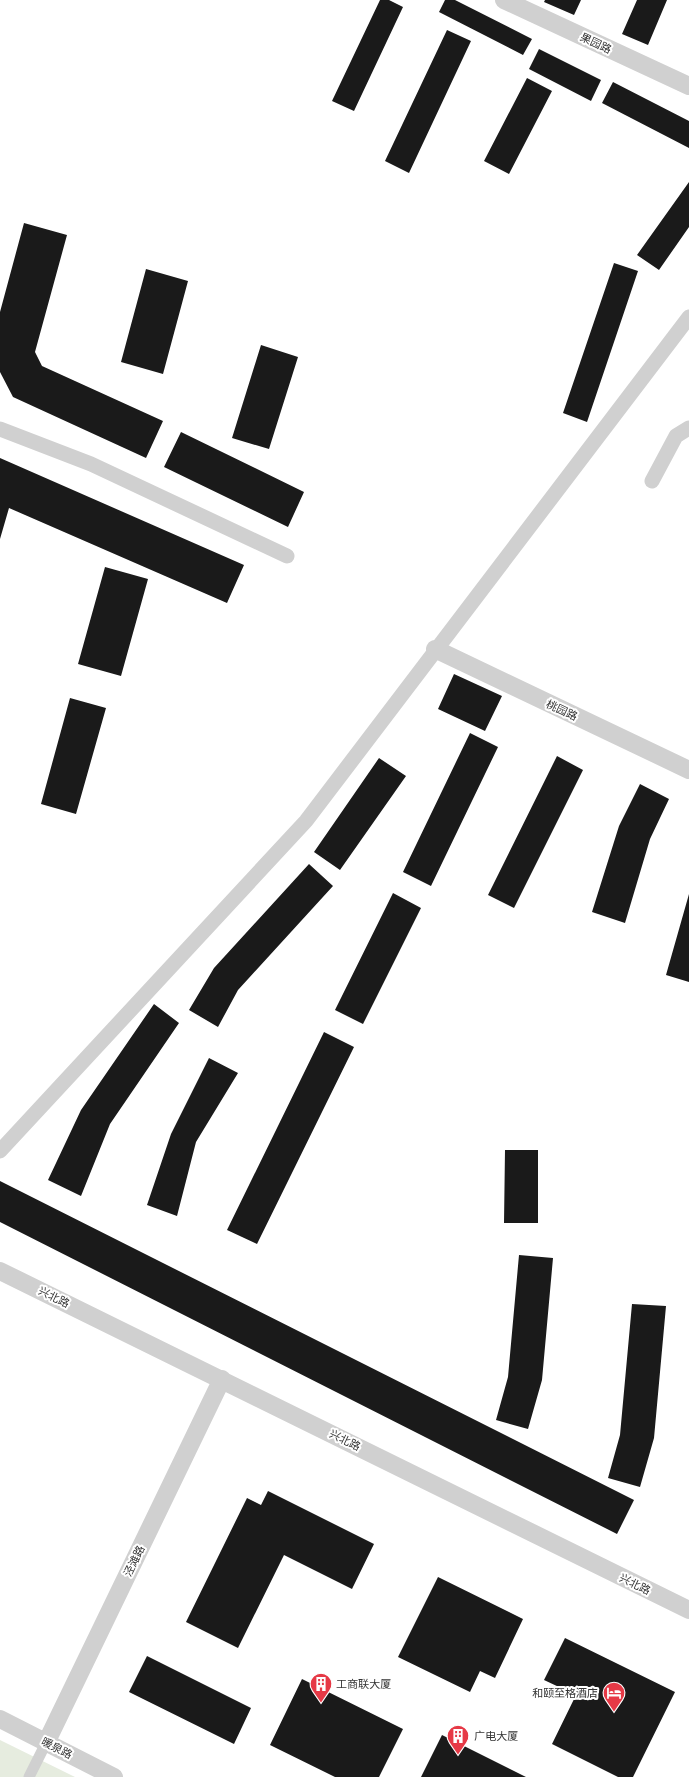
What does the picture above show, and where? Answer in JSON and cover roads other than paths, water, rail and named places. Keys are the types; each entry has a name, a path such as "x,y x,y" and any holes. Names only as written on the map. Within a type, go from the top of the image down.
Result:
{"street":[{"name":"果园路","path":"504,0 689,86"},
{"path":"0,1151 306,820 689,318"},
{"path":"652,481 676,436 689,428"},
{"path":"0,429 91,464 287,556"},
{"name":"桃园路","path":"435,650 689,770"},
{"name":"兴北路","path":"0,1271 689,1610"},
{"name":"泾滩路","path":"46,1742 222,1379"},
{"name":"暖泉路","path":"0,1719 114,1777"},
{"path":"29,1777 46,1742"}],"place":[{"name":"工商联大厦","path":"321,1704"},
{"name":"和颐至格酒店","path":"614,1712"},
{"name":"广电大厦","path":"458,1756"}]}
